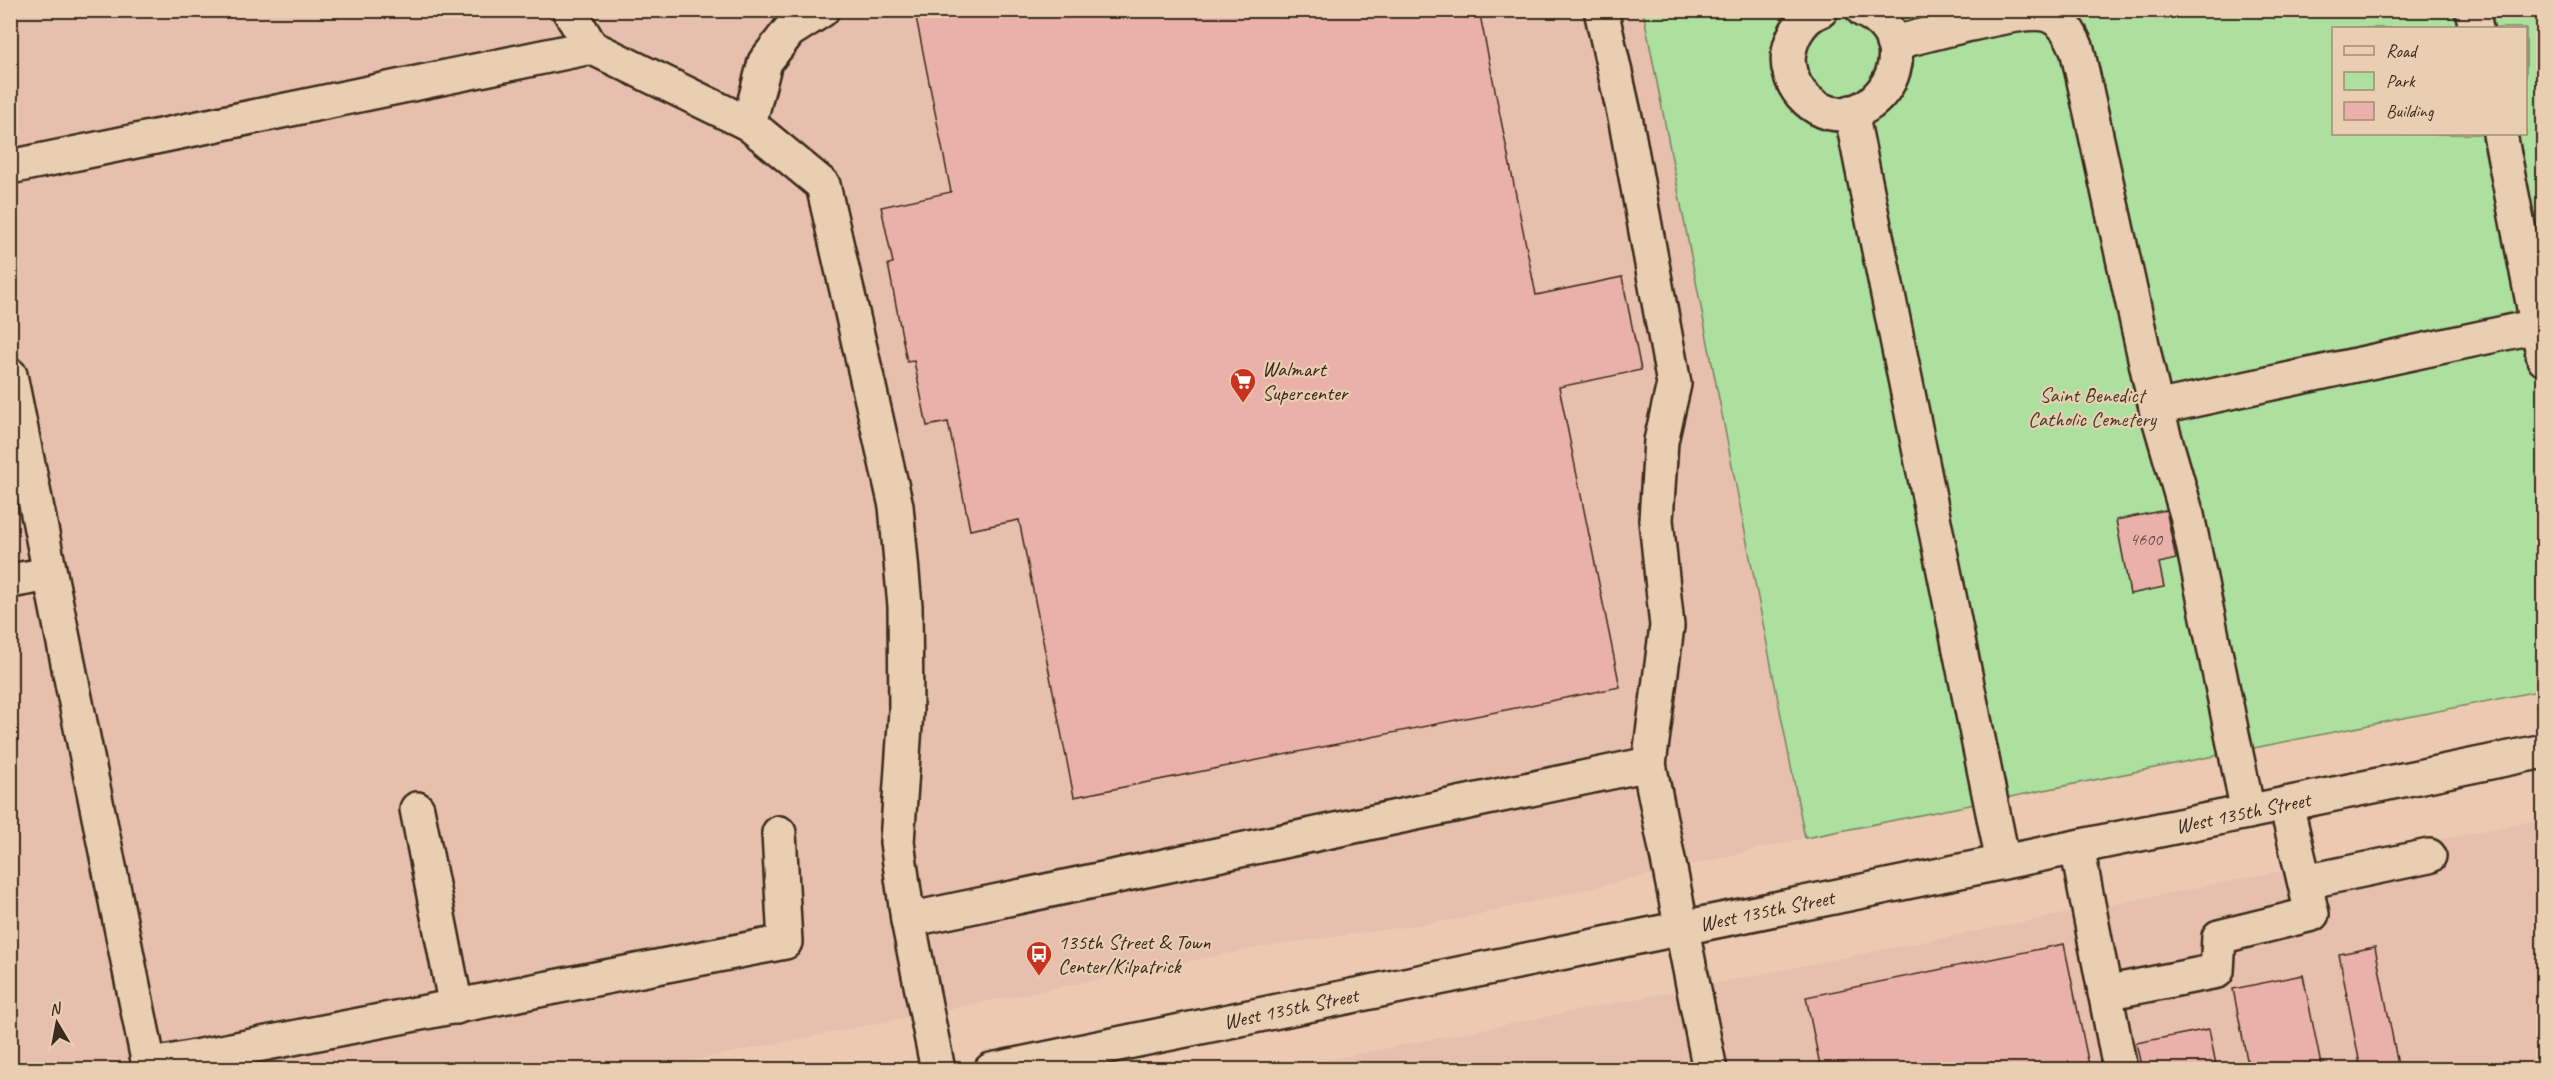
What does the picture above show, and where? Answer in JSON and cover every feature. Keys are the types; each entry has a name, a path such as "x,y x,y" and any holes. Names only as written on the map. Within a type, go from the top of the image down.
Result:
{"street":[{"path":"569,10 591,47 749,124 823,185 896,506 905,606 906,711 897,842 908,920 938,1070"},
{"path":"749,124 765,62 789,31 822,10"},
{"path":"1601,10 1626,122 1674,384 1661,441 1656,508 1667,626 1649,764 1706,1069"},
{"path":"1821,10 1804,21 1794,35 1788,53 1790,73 1796,88 1814,105 1827,111 1851,112 1865,108 1877,100 1887,88 1894,70 1893,43 1883,24 1863,10"},
{"path":"2472,10 2476,27"},
{"path":"1893,43 2010,16 2031,14 2047,15 2060,21 2069,31 2077,49 2156,408 2187,515 2248,812"},
{"path":"10,167 591,47"},
{"path":"1851,112 2003,862"},
{"path":"2500,135 2544,359"},
{"path":"2156,408 2537,326"},
{"path":"10,375 149,1068 785,942 779,833"},
{"path":"10,581 51,574"},
{"name":"West 135th Street","path":"991,1070 2544,751"},
{"path":"908,920 1649,764"},
{"path":"2105,993 2217,971 2219,937 2312,914 2286,804"},
{"path":"417,809 456,1007"},
{"path":"2077,847 2120,1069"},
{"path":"2305,882 2429,856"}],"shaded area":[{"path":"10,11 1643,11 1805,838 1460,919 1261,947 649,1069 11,1069"},
{"path":"2543,819 2543,1069 1282,1069"}],"green space":[{"name":"Saint Benedict Catholic Cemetery","path":"1643,11 2543,11 2543,690 1805,838"}],"building":[{"name":"Walmart Supercenter","path":"922,10 1479,10 1536,295 1622,277 1641,370 1559,387 1620,687 1074,797 1019,520 970,530 948,422 927,426 914,361 907,362 888,264 893,263 881,207 951,192 915,12"},
{"path":"2166,510 2176,559 2159,563 2164,587 2130,594 2116,520"},
{"path":"2064,944 2090,1070 1821,1070 1806,997"},
{"path":"2375,947 2399,1070 2361,1070 2339,954"},
{"path":"2303,975 2322,1070 2249,1070 2233,989"},
{"path":"2209,1029 2217,1070 2142,1070 2136,1043"}],"place":[{"name":"Walmart Supercenter","path":"1243,404"},
{"name":"135th Street & Town Center/Kilpatrick","path":"1039,977"}]}
